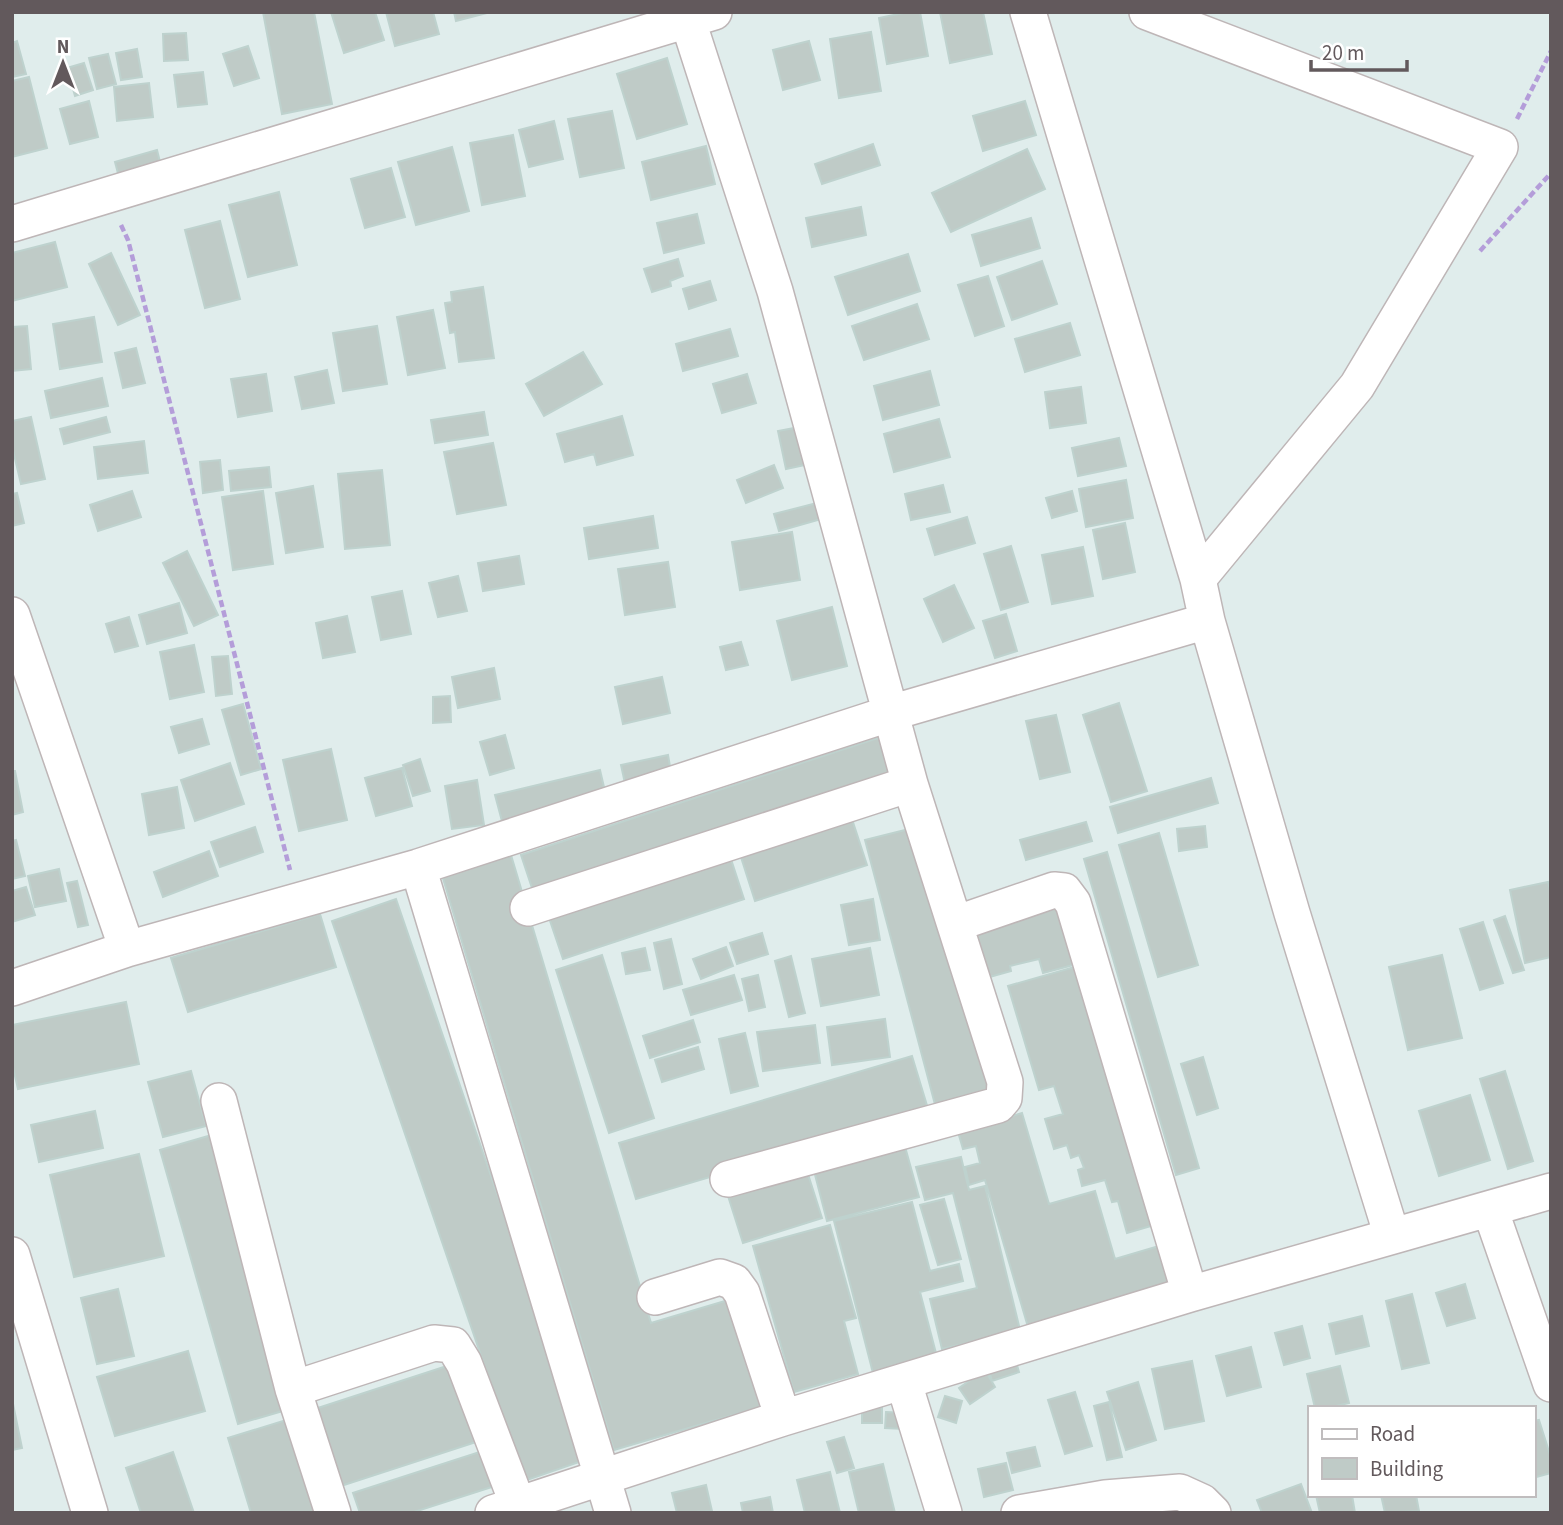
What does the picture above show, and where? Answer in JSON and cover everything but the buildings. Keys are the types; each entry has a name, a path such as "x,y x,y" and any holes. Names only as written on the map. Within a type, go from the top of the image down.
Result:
{"street":[{"path":"1028,12 1198,579 1207,621 1292,913 1392,1236"},
{"path":"1147,12 1500,147 1357,386 1198,579"},
{"path":"12,224 701,17 910,784 1005,1082 1004,1098 998,1104 728,1179"},
{"path":"12,615 127,949"},
{"path":"12,988 127,949 418,866 890,713 1207,621"},
{"path":"528,908 910,784"},
{"path":"418,866 613,1513"},
{"path":"955,924 1054,890 1064,891 1069,896 1190,1294"},
{"path":"219,1101 293,1389 333,1513"},
{"path":"293,1389 434,1343 453,1345 464,1363 505,1509 783,1418 1190,1294 1551,1191"},
{"path":"1490,1209 1551,1384"},
{"path":"12,1255 22,1318 90,1513"},
{"path":"655,1297 720,1277 734,1282 742,1293 783,1418"},
{"path":"904,1383 944,1513"},
{"path":"1019,1513 1105,1498 1180,1492 1202,1502 1213,1513"}],"path":[{"path":"1500,147 1551,51"},
{"path":"107,195 128,240 299,901"}]}
